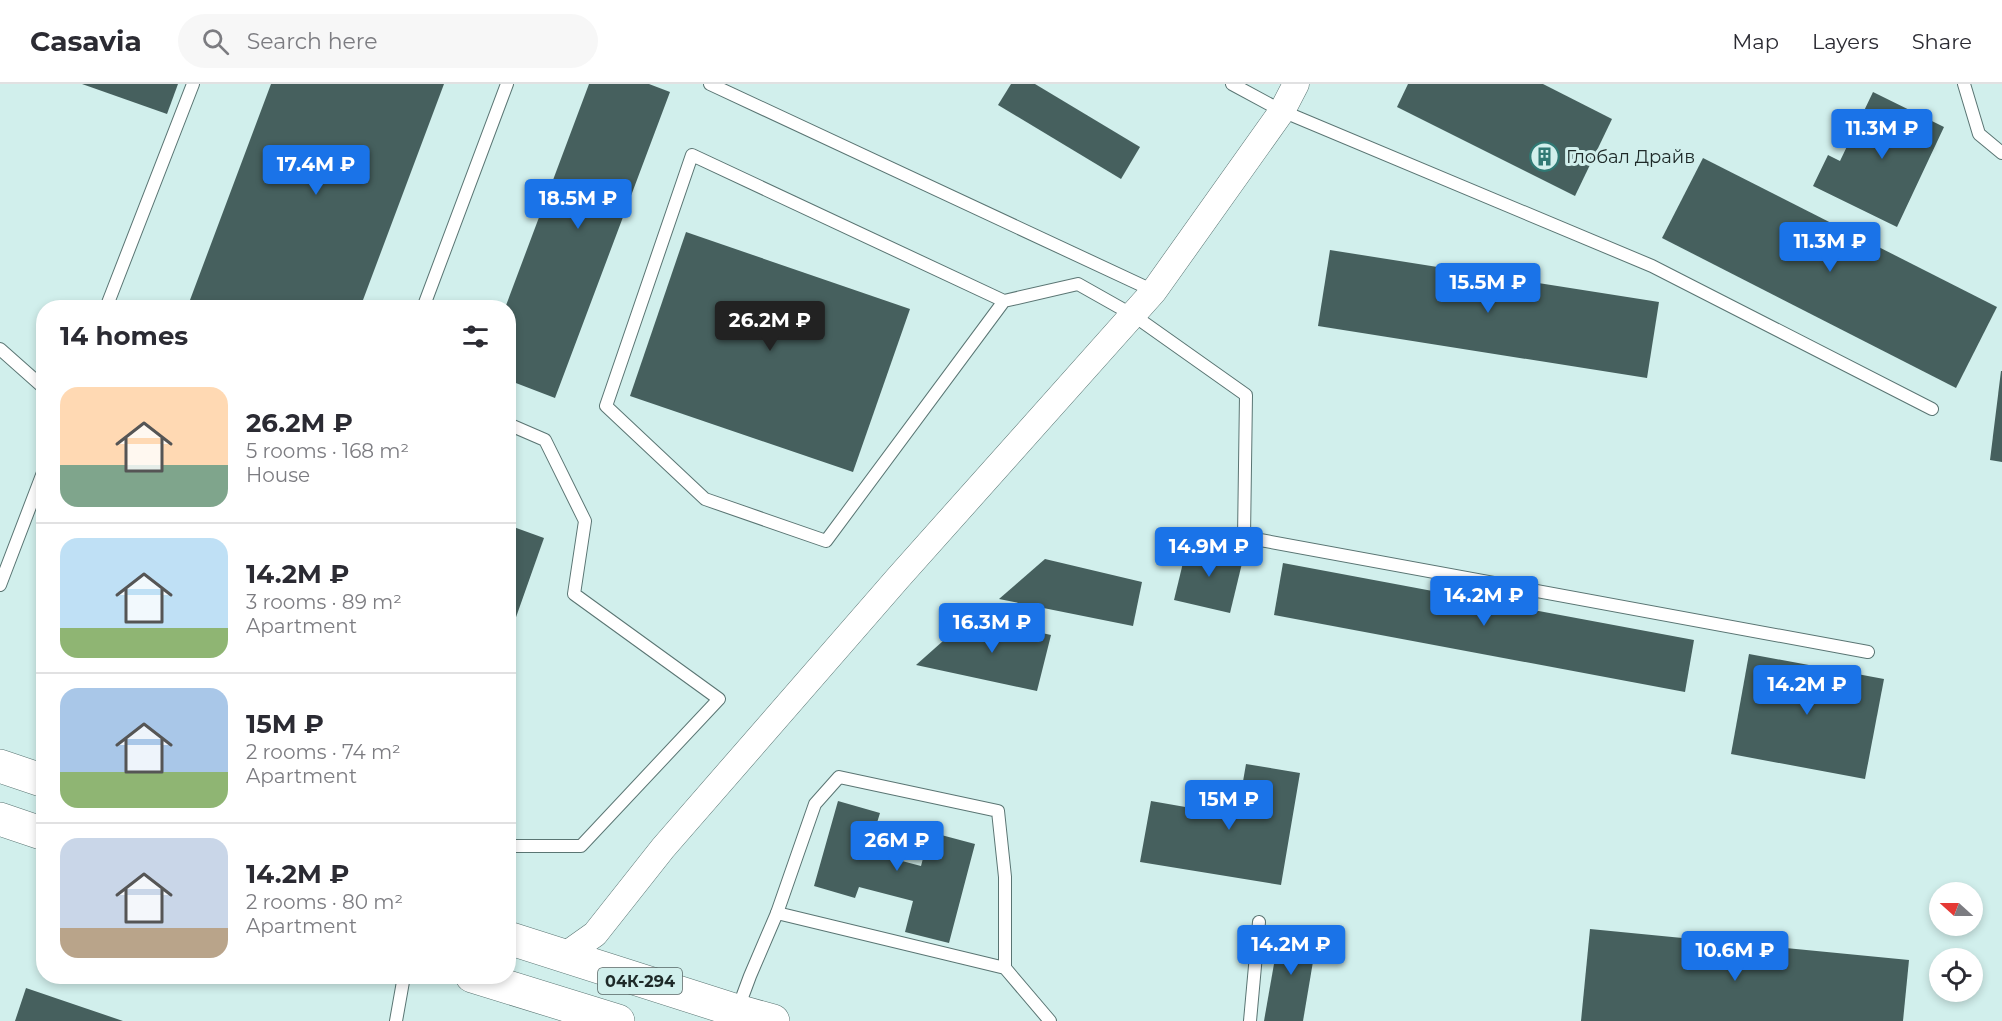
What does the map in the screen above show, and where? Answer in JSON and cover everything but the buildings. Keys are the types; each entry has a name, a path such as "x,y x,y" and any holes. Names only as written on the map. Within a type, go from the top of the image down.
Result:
{"highway":[{"path":"0,766 36,778"},
{"path":"0,819 36,831"},
{"name":"04К-294","path":"516,941 773,1021"},
{"name":"04К-294","path":"498,984 618,1021"}],"street":[{"path":"564,956 595,934 679,830 898,578 1154,291 1282,111 1296,84"}],"lane":[{"path":"109,300 193,84"},
{"path":"426,300 507,84"},
{"path":"710,84 1154,291"},
{"path":"1232,84 1282,111 1652,266 1932,410"},
{"path":"1964,84 1979,134 2002,153"},
{"path":"1004,301 826,540 705,499 606,406 692,155 1004,301 1078,284 1133,315 1246,395 1244,537 1868,652"},
{"path":"0,349 36,381"},
{"path":"516,427 545,440 585,521 574,594 719,699 581,846 516,846"},
{"path":"0,585 36,491"},
{"path":"737,1011 777,913 814,804 840,777 998,811 1005,877 1005,968"},
{"path":"777,913 1005,968 1050,1021"},
{"path":"1250,1021 1259,922"},
{"path":"396,1021 403,984"}],"place":[{"name":"Глобал Драйв","path":"1545,157"}]}
